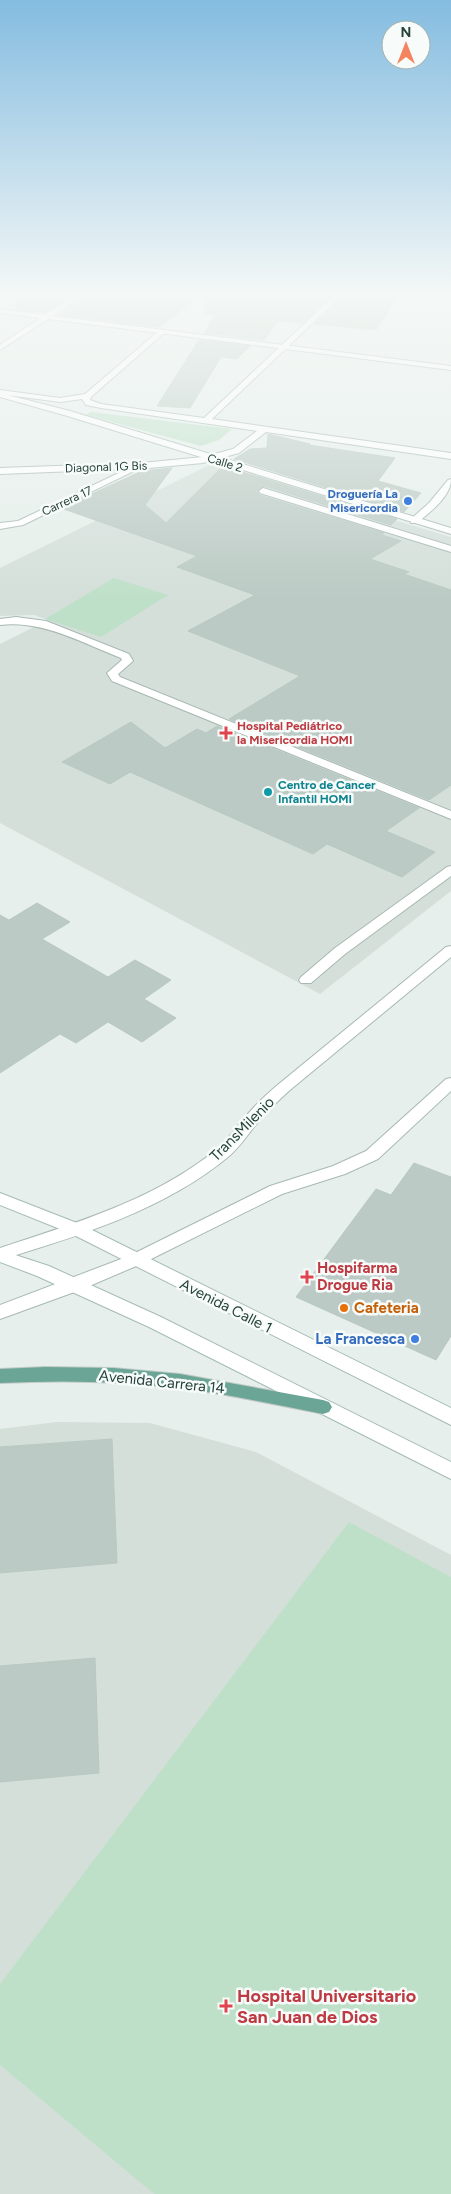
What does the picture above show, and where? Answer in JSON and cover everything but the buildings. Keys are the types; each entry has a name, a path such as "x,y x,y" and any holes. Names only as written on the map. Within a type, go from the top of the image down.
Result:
{"main road":[{"name":"Avenida Carrera 14","path":"0,1376 100,1375 180,1381 323,1407"}],"street":[{"name":"Calle 2","path":"4,394 342,500 451,531"},
{"path":"12,394 60,400 87,396 86,400 89,403 101,406 451,456"},
{"path":"206,422 235,394"},
{"path":"211,459 236,451 263,430"},
{"name":"Diagonal 1G Bis","path":"0,471 141,466 211,459"},
{"name":"Carrera 17","path":"0,526 20,522 141,466"},
{"path":"414,521 432,505 451,482"},
{"path":"263,491 451,549"},
{"path":"323,509 342,500"},
{"path":"0,622 22,620 42,623 125,656 128,660 112,673 116,679 451,815"},
{"path":"306,980 348,945 451,870"},
{"name":"TransMilenio","path":"0,1256 76,1229 181,1184 223,1153 258,1113 295,1078 451,950"},
{"path":"0,1312 135,1260 276,1190 339,1170 372,1155 451,1083"},
{"name":"Avenida Calle 1","path":"0,1198 76,1229 451,1417"},
{"path":"0,1256 74,1285 155,1322 451,1471"}],"shaded area":[{"name":"Hospital Pediátrico la Misericordia HOMI","path":"209,465 451,537 451,891 320,994 0,823 0,644 48,620 34,615 0,616 0,568"},
{"name":"Hospital Universitario San Juan de Dios","path":"57,1422 150,1423 256,1452 451,1555 451,2194 0,2194 0,1429"}],"green space":[{"path":"91,412 232,429 219,440 201,446 86,415"},
{"path":"114,578 168,595 101,637 45,619"},
{"name":"Hospital Universitario San Juan de Dios","path":"349,1522 451,1577 451,2194 154,2194 0,2065 0,1984"}],"place":[{"name":"Droguería La Misericordia","path":"408,501"},
{"name":"Hospital Pediátrico la Misericordia HOMI","path":"226,733"},
{"name":"Centro de Cancer Infantil HOMI","path":"268,792"},
{"name":"Hospifarma Drogue Ria","path":"307,1277"},
{"name":"Cafeteria","path":"344,1308"},
{"name":"La Francesca","path":"415,1339"},
{"name":"Hospital Universitario San Juan de Dios","path":"226,2006"}]}
